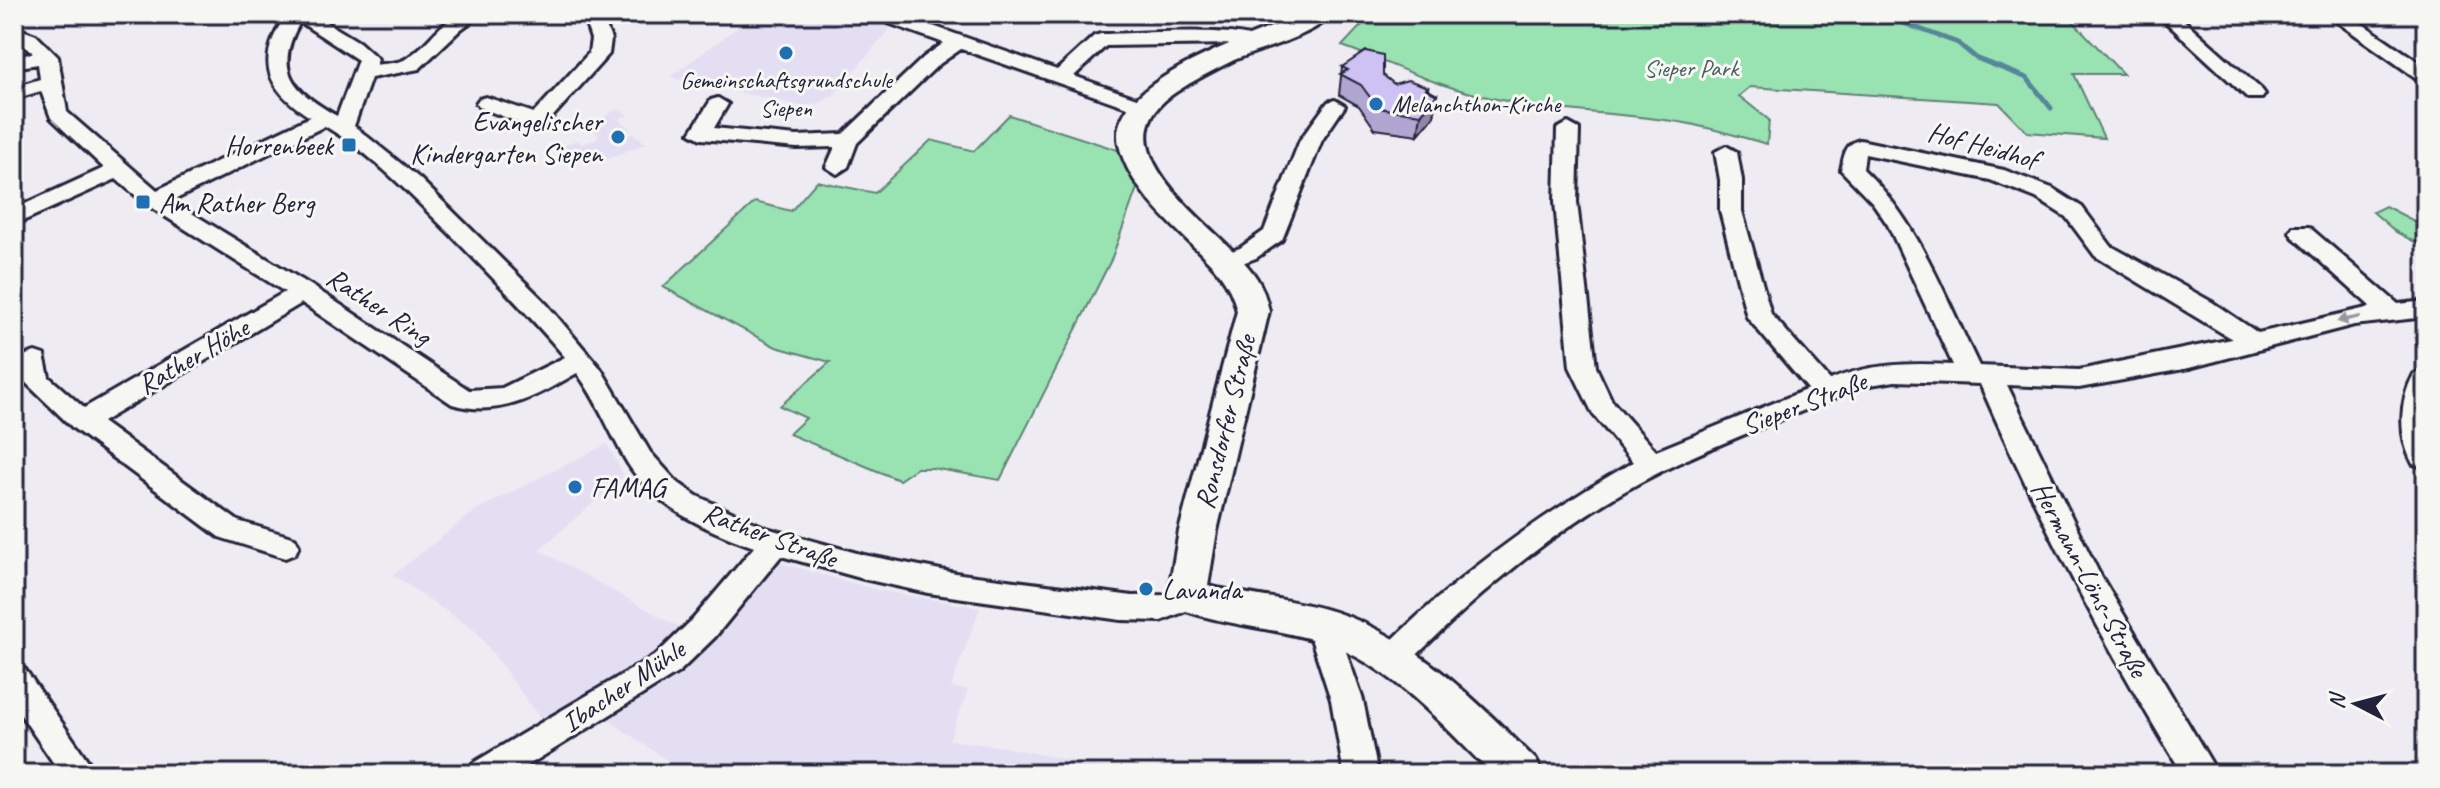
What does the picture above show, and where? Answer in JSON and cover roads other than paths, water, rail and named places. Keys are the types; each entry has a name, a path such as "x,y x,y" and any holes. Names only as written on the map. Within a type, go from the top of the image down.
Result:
{"main road":[{"path":"1141,106 1182,75 1320,14"},
{"name":"Ronsdorfer Straße","path":"1141,106 1134,137 1143,171 1248,288 1253,311 1198,531 1188,585 1190,596"},
{"path":"2426,383 2418,404 2426,455"},
{"path":"1190,596 1322,626 1356,638 1392,660 1475,728 1521,774"}],"street":[{"path":"155,200 334,122 368,59 347,41 325,33 299,14"},
{"name":"Rather Straße","path":"299,14 284,34 278,57 277,74 289,90 334,122 426,197 580,360 594,377 633,452 654,478 687,504 719,521 775,542 899,576 998,592 1155,609 1190,596"},
{"path":"363,73 401,69 419,60 454,25 473,14"},
{"path":"486,103 496,104 523,120 540,119 599,54 601,39 592,15 554,14"},
{"path":"881,14 1141,106"},
{"path":"2166,14 2255,94"},
{"path":"2335,14 2426,76"},
{"path":"14,33 35,43 48,57"},
{"path":"1060,78 1101,40 1237,38 1257,44"},
{"path":"837,167 848,140 931,61 957,43"},
{"path":"14,62 48,57"},
{"name":"Rather Ring","path":"48,57 53,105 58,114 118,170 155,200 469,400 497,398 580,360"},
{"path":"14,93 51,82"},
{"path":"718,104 701,133 797,142 848,140"},
{"path":"1226,261 1248,253 1274,235 1311,140 1335,106"},
{"path":"1568,129 1566,202 1583,367 1591,391 1605,414 1652,464"},
{"name":"Hof Heidhof","path":"1851,165 1860,146 1996,175 2044,193 2074,212 2103,251 2203,308 2254,342"},
{"path":"1726,152 1731,180 1731,211 1759,317 1824,390"},
{"name":"Hermann-Löns-Straße","path":"1851,165 1881,198 1899,224 2125,650 2201,774"},
{"path":"14,218 118,170"},
{"path":"2301,232 2393,313"},
{"name":"Rather Höhe","path":"82,421 303,292"},
{"name":"Sieper Straße","path":"1392,660 1448,604 1502,560 1652,464 1859,378 1895,372 2079,379 2189,359 2354,317 2426,309"},
{"path":"35,361 36,380 82,421 229,529 285,546"},
{"name":"Ibacher Mühle","path":"485,774 668,663 704,628 775,542"},
{"path":"1322,626 1347,700 1361,774"},
{"path":"14,679 80,774"}],"waterway":[{"path":"1248,14 1258,20 1271,21"},
{"path":"1846,14 1898,21 1958,43 1976,58 2027,78 2051,108"}],"place":[{"name":"Gemeinschaftsgrundschule Siepen","path":"786,53"},
{"name":"Melanchthon-Kirche","path":"1376,104"},
{"name":"Evangelischer Kindergarten Siepen","path":"618,137"},
{"name":"Horrenbeek","path":"349,145"},
{"name":"Am Rather Berg","path":"143,202"},
{"name":"FAMAG","path":"575,487"},
{"name":"Lavanda","path":"1146,589"}],"park label":[{"name":"Sieper Park","path":"1691,68"}]}
